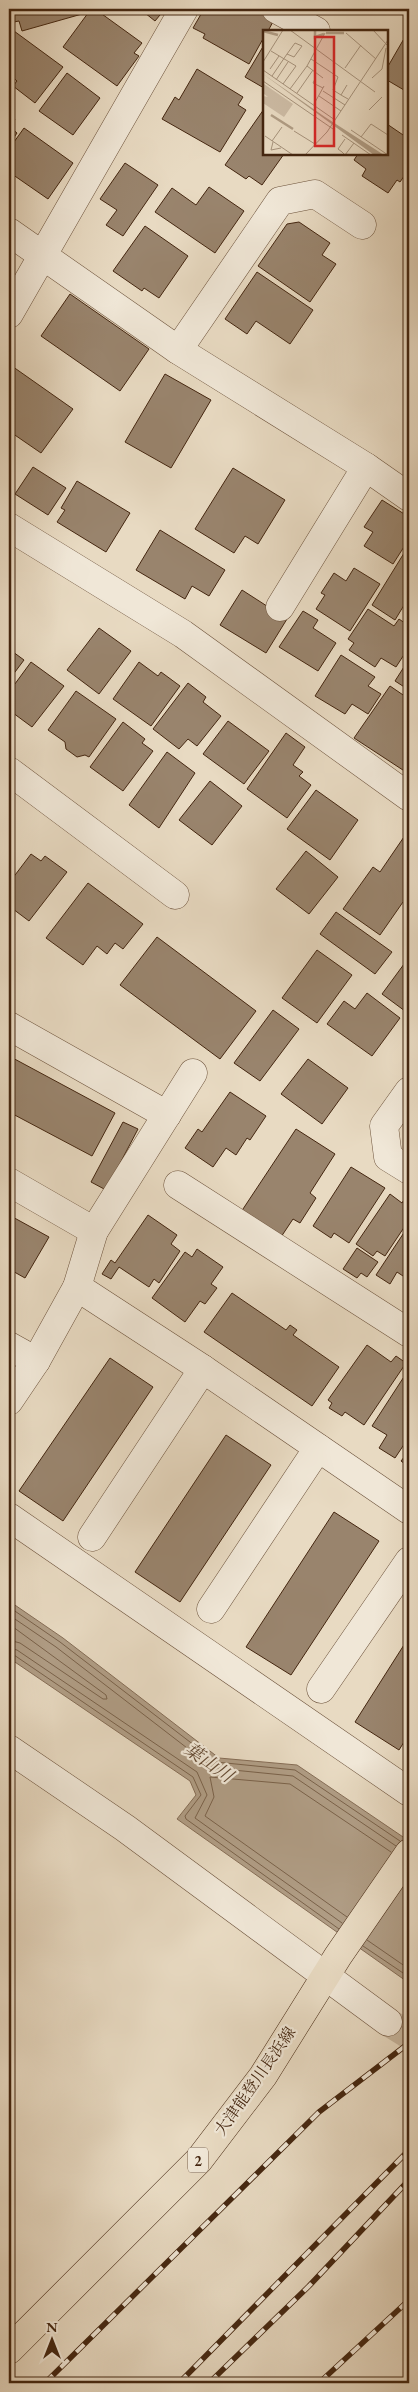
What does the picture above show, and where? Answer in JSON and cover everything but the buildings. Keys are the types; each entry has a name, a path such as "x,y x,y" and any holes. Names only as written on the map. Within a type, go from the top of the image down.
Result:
{"main road":[{"name":"大津能登川長浜線","path":"9,2350 199,2160 263,2076 331,1966 409,1853"}],"street":[{"path":"9,314 184,9"},
{"path":"276,9 314,30"},
{"path":"178,350 280,201 315,194 362,225"},
{"path":"9,232 178,350 366,467 409,497"},
{"path":"280,607 366,467"},
{"path":"9,526 183,634 409,797"},
{"path":"9,771 175,895"},
{"path":"9,1026 167,1115"},
{"path":"9,1401 36,1361 77,1287 94,1231 193,1073"},
{"path":"409,1091 384,1126 388,1157 409,1170"},
{"path":"9,1182 94,1231"},
{"path":"178,1185 409,1333"},
{"path":"77,1287 203,1369 409,1510"},
{"path":"9,1346 36,1361"},
{"path":"92,1537 203,1369"},
{"path":"211,1609 318,1448"},
{"path":"9,1517 409,1792"},
{"path":"321,1690 409,1561"},
{"path":"9,1749 331,1966 388,2022"}],"water":[{"name":"葉山川","path":"9,1601 63,1638 219,1758 297,1765 409,1841 409,1983 177,1819 196,1795 190,1781 9,1658"}],"tunnel":[{"path":"388,2022 409,2035"}],"railway":[{"path":"45,2383 319,2112 409,2043"},
{"path":"179,2383 409,2150"},
{"path":"209,2383 309,2286 409,2180"},
{"path":"319,2383 409,2300"}]}
